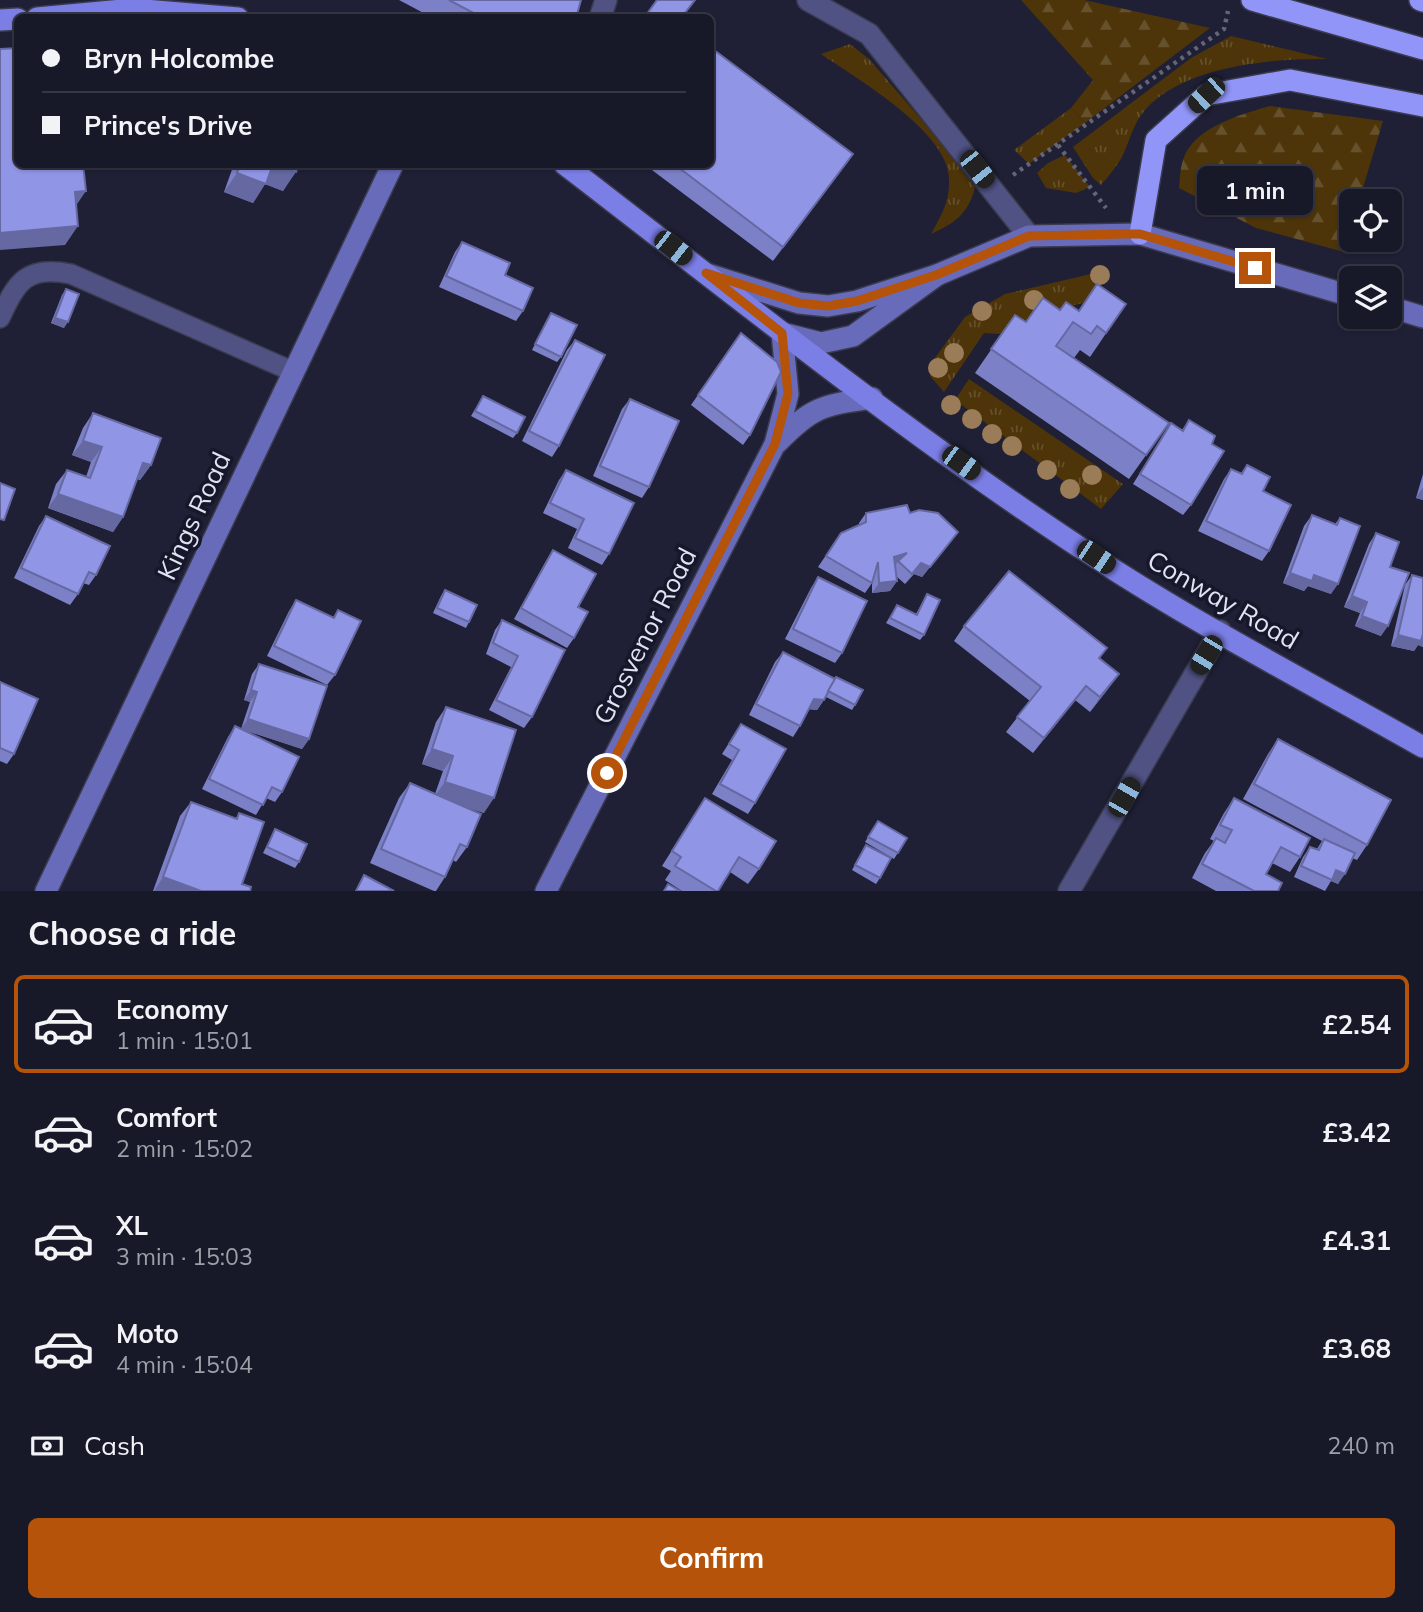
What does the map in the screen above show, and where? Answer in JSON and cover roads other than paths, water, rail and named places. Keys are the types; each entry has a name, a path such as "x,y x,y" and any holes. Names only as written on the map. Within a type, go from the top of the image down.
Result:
{"highway":[{"path":"1252,0 1423,50"},
{"path":"1133,234 1156,140 1206,95 1290,80 1423,106"}],"main road":[{"path":"80,14 133,9 191,14"},
{"name":"Kings Road","path":"46,891 391,168"},
{"name":"Conway Road","path":"569,168 782,333 1027,512 1119,573 1423,747"},
{"path":"706,273 799,303 828,306 857,301 936,275 1029,236 1133,234 1339,293"},
{"path":"782,333 821,343 853,336 936,275"},
{"path":"1402,311 1423,317"},
{"name":"Grosvenor Road","path":"546,891 775,444 788,394 782,333"},
{"name":"Grosvenor Road","path":"775,444 803,415 829,404 872,398"}],"street":[{"path":"808,0 869,34 1029,236"},
{"path":"1069,891 1220,631"}],"lane":[{"path":"0,318 6,293 34,273 51,270 71,274 293,372"}]}
